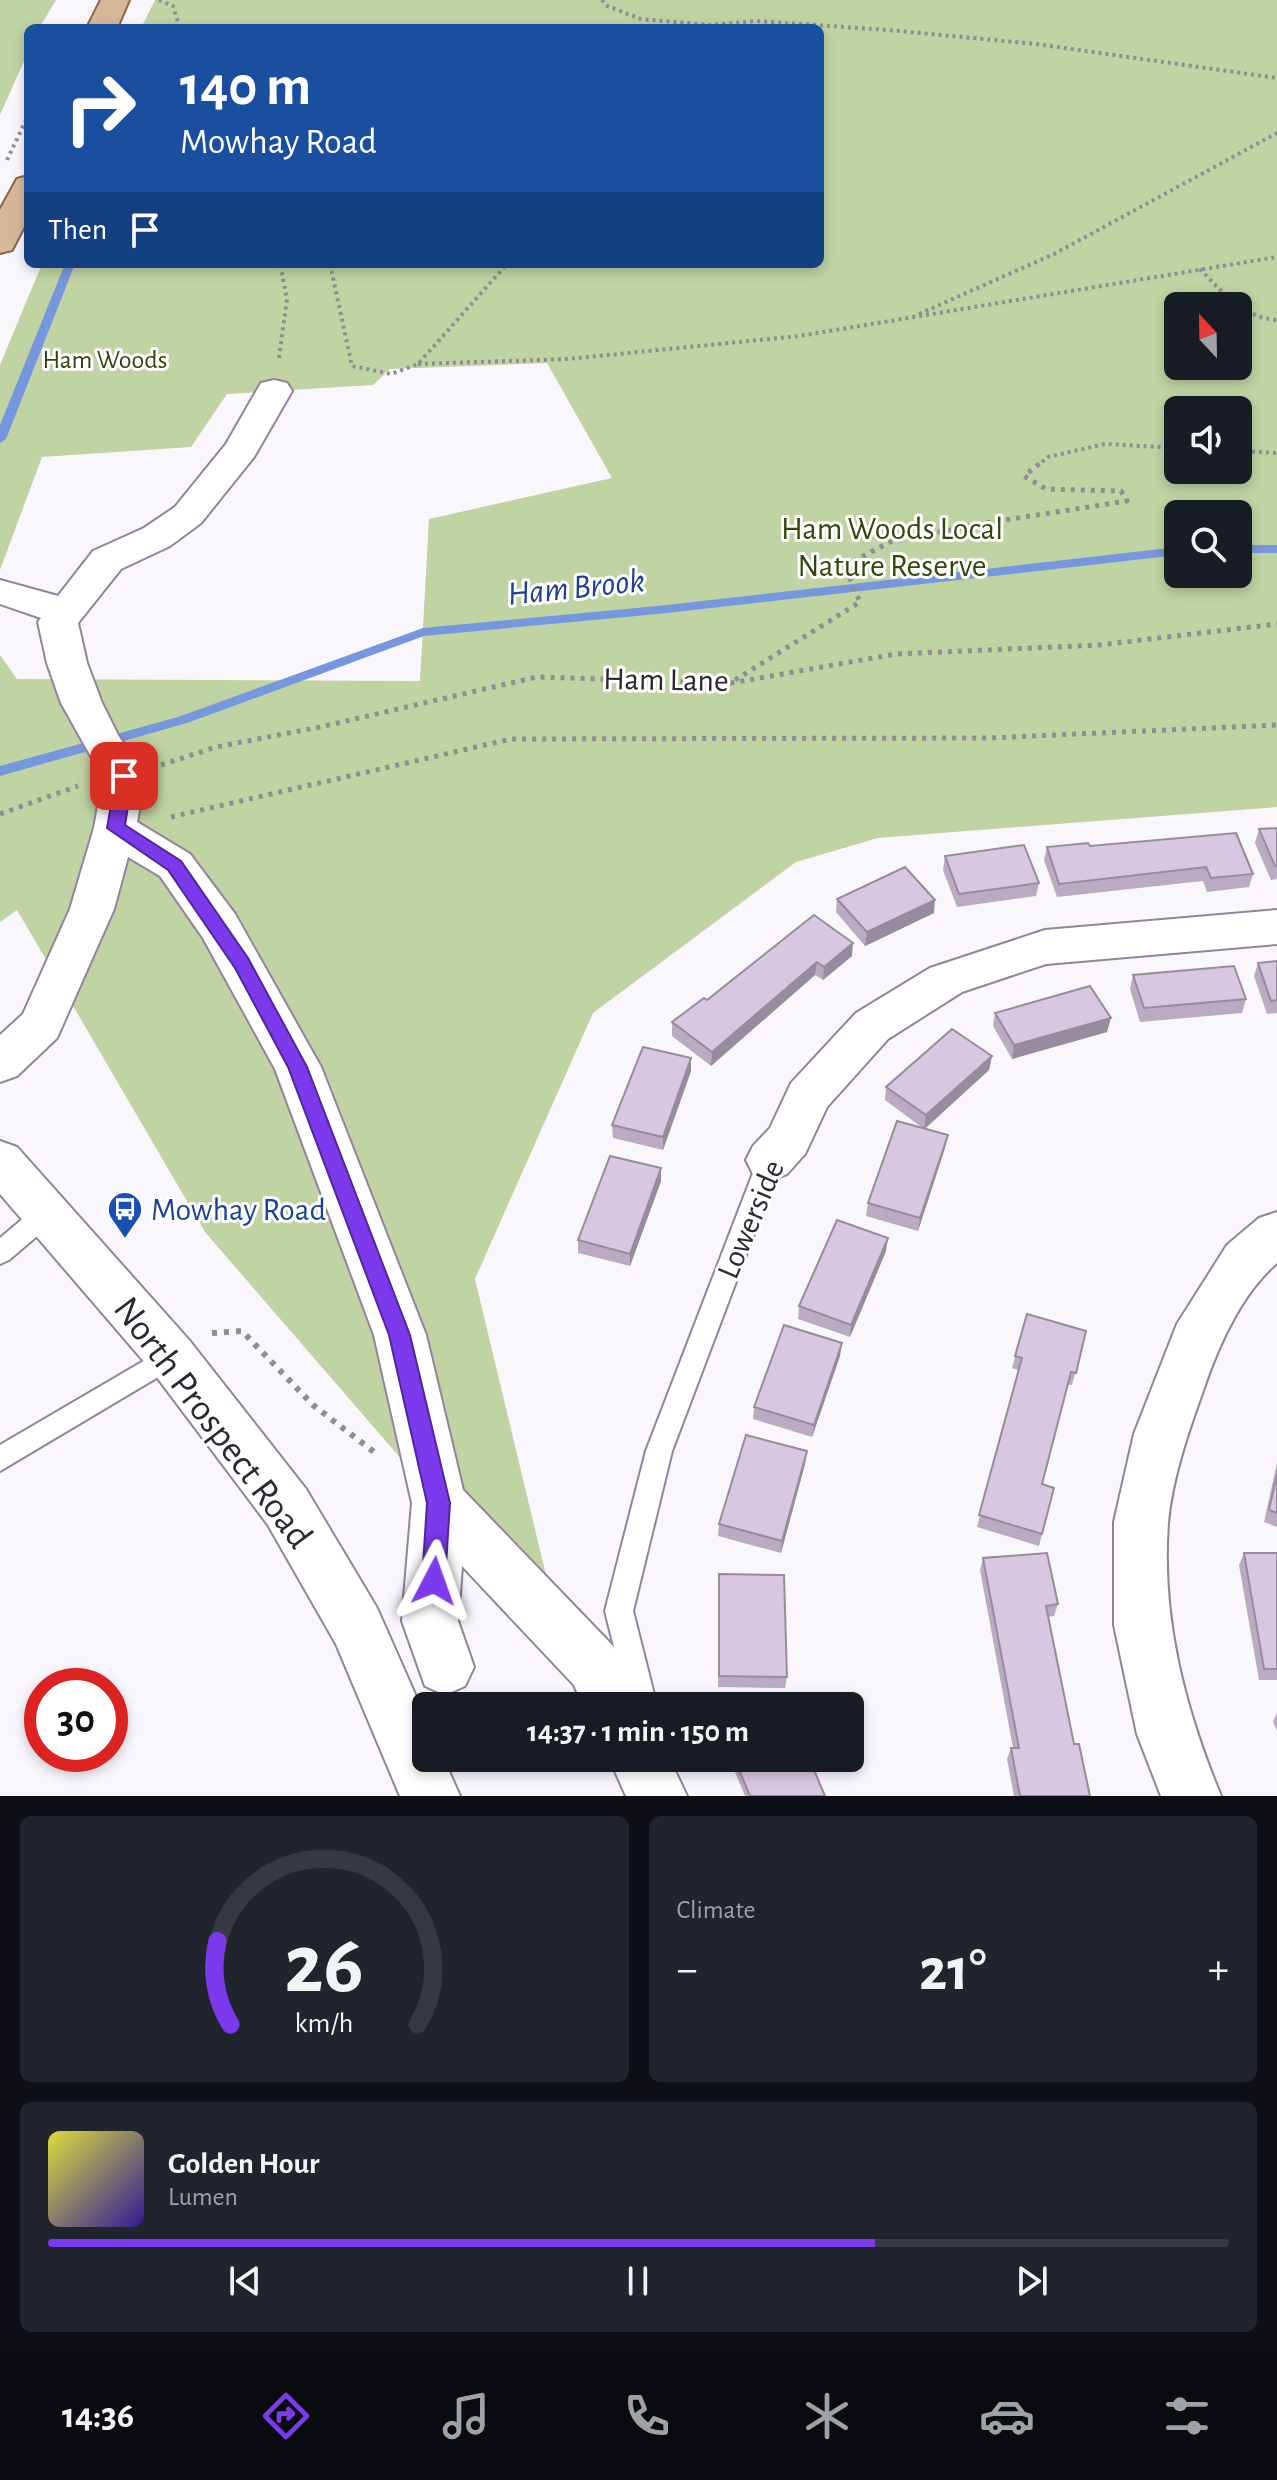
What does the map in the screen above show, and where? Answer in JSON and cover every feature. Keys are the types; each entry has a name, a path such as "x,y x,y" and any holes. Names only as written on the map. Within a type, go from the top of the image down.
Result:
{"main road":[{"path":"104,24 115,0"},
{"path":"0,243 24,194"}],"street":[{"path":"0,1063 41,1025 92,909 115,828 107,752 62,649 58,622 107,560 157,537 188,515 241,449 274,391"},
{"path":"3,592 66,612"},
{"path":"115,828 175,865 226,937 298,1067 400,1335 439,1503 430,1621 445,1667"},
{"name":"Lowerside","path":"770,1160 788,1140 808,1096 872,1026 946,980 1045,947 1277,927"},
{"name":"North Prospect Road","path":"0,1161 48,1212 162,1346 287,1507 357,1627 430,1796"},
{"path":"1191,1796 1166,1734 1142,1625 1141,1522 1161,1434 1195,1340 1245,1260 1277,1233"},
{"path":"439,1503 594,1666 606,1692"},
{"path":"645,1772 657,1796"}],"lane":[{"name":"Lowerside","path":"639,1692 619,1611 659,1451 770,1160"},
{"path":"0,1253 48,1212"},
{"path":"0,1459 27,1446 162,1346"},
{"path":"662,1772 670,1796"}],"path":[{"path":"159,0 173,6 179,24"},
{"path":"602,0 605,5 641,19 690,24"},
{"path":"729,24 757,21 801,24"},
{"path":"824,26 1036,44 1277,78"},
{"path":"6,163 24,125"},
{"path":"911,318 1054,254 1277,133"},
{"path":"331,268 352,366 391,374 418,364 584,357 799,336 1277,257"},
{"path":"274,391 287,299 281,268"},
{"path":"418,364 503,268"},
{"path":"1200,269 1226,296 1263,321 1277,320"},
{"path":"731,683 860,602 850,579 854,561 890,542 979,524 1127,501 1121,491 1046,489 1024,476 1048,457 1105,444 1164,447"},
{"path":"1252,452 1277,453"},
{"name":"Ham Lane","path":"0,814 81,785 107,752 216,747 320,727 537,677 731,683 896,654 1099,645 1277,624"},
{"path":"165,818 308,788 511,739 989,738 1277,725"},
{"path":"162,1346 242,1331 313,1405 439,1503"}],"green space":[{"path":"0,0 56,0 41,24 24,24 24,61 0,115"},
{"name":"Ham Woods Local Nature Reserve","path":"155,0 1277,0 1277,807 878,838 796,862 593,1013 475,1279 563,1646 205,1232 17,910 0,922 0,655 17,679 420,681 429,519 612,478 547,363 390,369 373,385 227,394 191,447 42,457 0,570 0,365 40,268 824,268 824,24 143,24"}],"building":[{"path":"1277,828 1277,866 1275,866 1259,829"},
{"path":"1236,833 1253,874 1211,878 1206,867 1059,884 1047,847 1088,843 1090,846"},
{"path":"1024,845 1039,883 959,894 945,856"},
{"path":"905,867 935,900 867,932 837,899"},
{"path":"814,915 853,943 824,967 817,962 712,1052 672,1022 704,998 707,1000"},
{"path":"1277,961 1277,1000 1271,1001 1258,963"},
{"path":"1234,966 1246,999 1144,1008 1133,975"},
{"path":"1090,986 1111,1018 1014,1045 995,1013"},
{"path":"952,1029 992,1056 926,1115 886,1087"},
{"path":"643,1047 691,1058 663,1137 612,1125"},
{"path":"897,1121 948,1135 920,1218 868,1203"},
{"path":"610,1156 661,1168 630,1254 578,1240"},
{"path":"837,1220 888,1238 851,1325 799,1306"},
{"path":"1027,1314 1086,1331 1076,1373 1071,1372 1042,1484 1054,1488 1042,1534 979,1515 1022,1358 1015,1356"},
{"path":"784,1325 842,1343 814,1425 754,1407"},
{"path":"746,1435 807,1451 782,1541 719,1524"},
{"path":"1277,1474 1277,1513 1269,1510"},
{"path":"1047,1553 1058,1604 1046,1606 1074,1744 1079,1744 1090,1796 1020,1796 1011,1748 1019,1748 983,1558"},
{"path":"1244,1553 1277,1553 1277,1669 1264,1669"},
{"path":"719,1574 784,1575 787,1677 719,1676"},
{"path":"740,1772 815,1772 825,1796 750,1796"}],"waterway":[{"path":"0,439 68,268"},
{"name":"Ham Brook","path":"1252,549 1277,549"},
{"name":"Ham Brook","path":"0,771 182,720 423,632 658,610 1164,553"}],"place":[{"name":"Mowhay Road","path":"125,1240"}],"route":[{"path":"124,776 115,828 175,865 219,926 298,1067 400,1335 439,1503 434,1581"}],"park label":[{"name":"Ham Woods","path":"105,359"}]}
